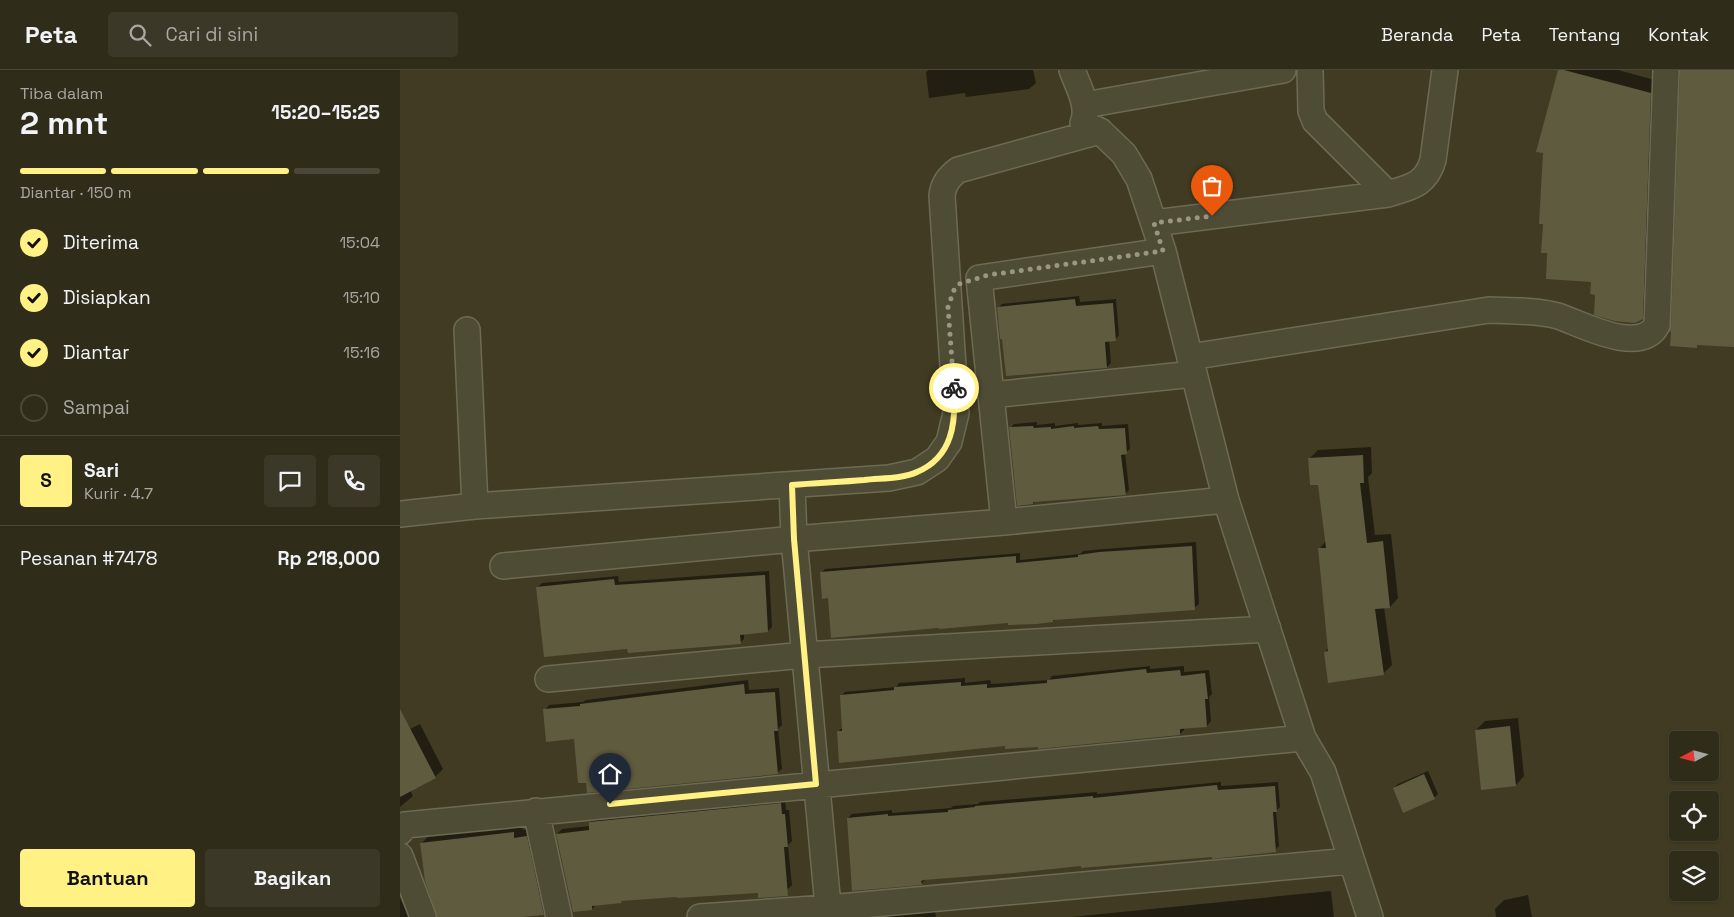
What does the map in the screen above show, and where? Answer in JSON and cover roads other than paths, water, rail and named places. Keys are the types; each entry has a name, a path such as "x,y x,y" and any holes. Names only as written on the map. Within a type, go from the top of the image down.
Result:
{"street":[{"path":"1072,70 1084,105 1083,124 1100,131 1124,154 1139,179 1163,251 1226,500 1303,738 1323,772 1370,917"},
{"path":"1084,105 1283,70"},
{"path":"1310,70 1311,111 1315,121 1388,194"},
{"path":"1154,223 1388,194 1420,183 1430,171 1433,160 1445,70"},
{"path":"991,395 1192,366 1489,310 1530,312 1558,316 1579,326 1604,333 1628,338 1643,337 1653,332 1657,326 1666,70"},
{"path":"400,514 475,506 889,478 917,472 937,459 949,442 956,413 942,188 950,176 958,170 1100,131"},
{"path":"948,307 954,290 959,284 979,278 1163,251"},
{"path":"979,278 1004,522"},
{"path":"467,330 475,506"},
{"path":"792,485 794,539 828,913"},
{"path":"503,566 1004,522 1226,500"},
{"path":"548,679 804,655 1268,629"},
{"path":"400,832 405,825 536,811 1303,738"},
{"path":"536,811 559,917"},
{"path":"400,856 423,917"},
{"path":"700,917 828,913 1351,861"}]}
